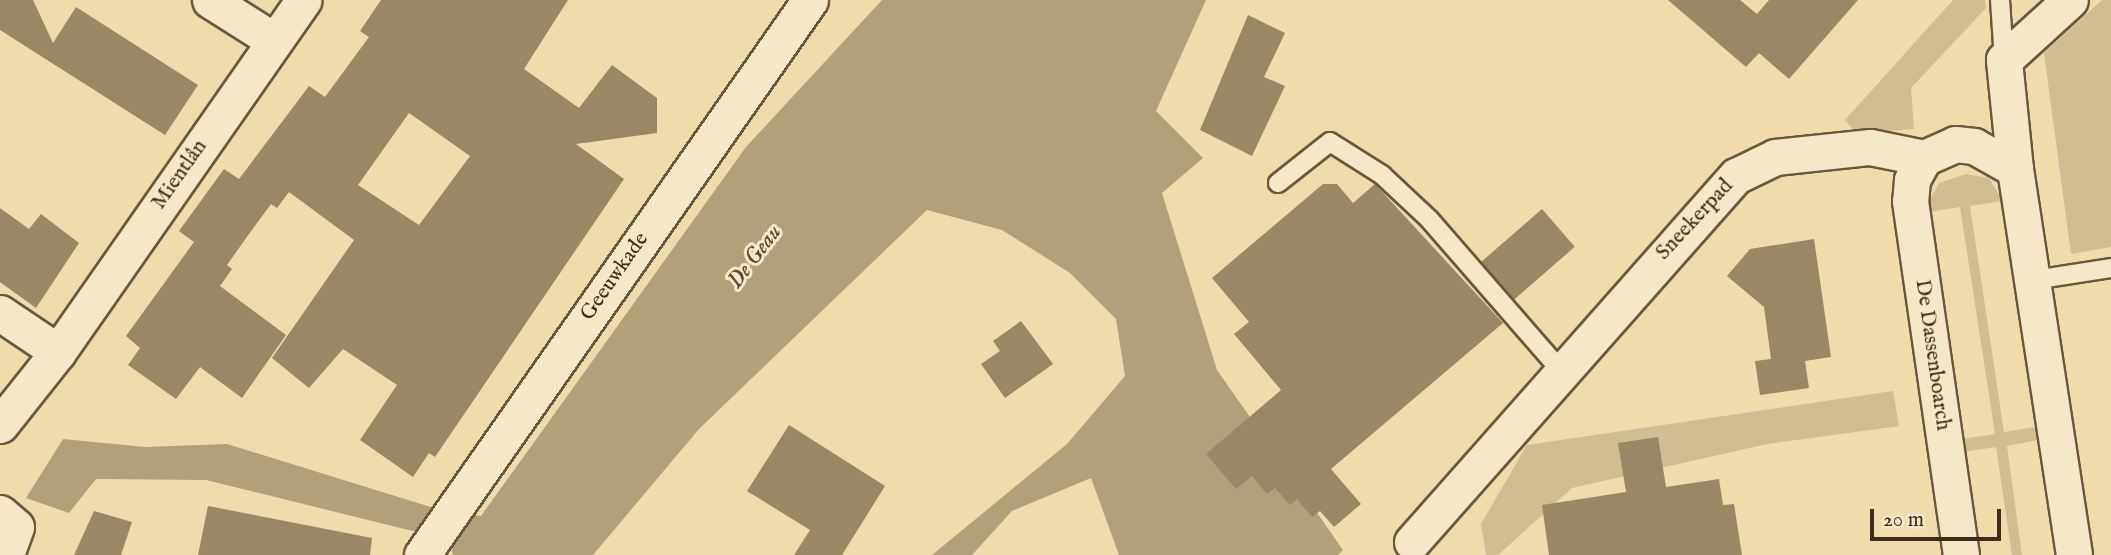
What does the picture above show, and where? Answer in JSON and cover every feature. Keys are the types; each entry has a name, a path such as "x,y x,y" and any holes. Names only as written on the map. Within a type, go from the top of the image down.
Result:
{"street":[{"path":"210,0 273,40"},
{"name":"Mientlân","path":"0,425 58,352 273,40 304,0"},
{"name":"Geeuwkade","path":"436,534 810,0"},
{"path":"2070,0 2004,60 2015,169 2074,555"},
{"path":"1924,158 1955,145 1974,146 2015,169"},
{"name":"Sneekerpad","path":"1412,542 1736,176 1775,157 1870,147 1924,158"},
{"name":"De Dassenboarch","path":"1924,158 1912,180 1910,201 1961,555"},
{"path":"0,313 58,352"},
{"path":"0,513 16,527 6,555"}],"lane":[{"path":"2000,0 2004,60"},
{"path":"1278,183 1330,142 1382,175 1429,219 1561,371"},
{"path":"2034,281 2111,268"}],"shaded area":[{"path":"1953,0 1985,0 1986,8 1911,88 1914,129 1857,133 1845,120"},
{"path":"2102,0 2111,0 2111,247 2071,254 2044,53"},
{"path":"1966,174 1989,178 2003,201 1970,206 2004,432 2036,427 2038,440 2007,446 2022,555 2012,555 1996,447 1963,452 1962,439 1995,434 1960,207 1929,212 1927,205 1939,183"},
{"path":"1893,391 1899,426 1767,444 1572,488 1498,555 1486,555 1481,524 1527,445"}],"water":[{"name":"De Geau","path":"882,0 1206,0 1156,111 1203,158 1162,193 1217,370 1343,550 1338,555 1119,555 1091,478 1012,511 972,555 932,555 1067,444 1125,376 1116,319 1070,273 1002,230 927,210 699,429 593,555 453,555 449,540 206,480 96,479 69,513 26,498 63,439 145,447 227,444 434,508 481,516 746,147"}],"building":[{"path":"0,0 33,0 53,43 76,7 198,85 165,135 0,30"},
{"path":"381,0 568,0 524,69 579,108 612,65 657,98 657,133 576,144 624,179 435,457 429,453 413,477 360,440 397,385 343,349 309,388 272,358 354,240 289,192 277,208 271,204 227,265 232,269 220,286 286,335 242,398 200,367 176,399 128,365 140,348 126,336 194,242 179,231 224,169 239,179 309,86 325,97 369,37 360,31","holes":["409,113 470,156 419,225 358,185"]},
{"path":"1668,0 1740,0 1757,14 1769,0 1858,0 1789,79 1759,53 1746,67"},
{"path":"1248,15 1285,33 1264,77 1285,86 1252,156 1200,130"},
{"path":"1323,184 1337,184 1353,203 1375,184 1503,323 1331,469 1361,504 1334,527 1320,511 1312,517 1297,499 1290,505 1275,488 1267,494 1252,476 1236,489 1206,454 1281,390 1234,334 1249,322 1212,278"},
{"path":"0,208 29,229 41,214 79,243 36,308 0,282"},
{"path":"1542,209 1575,247 1514,300 1481,262"},
{"path":"1814,239 1831,357 1805,361 1809,388 1760,395 1755,361 1771,359 1764,307 1727,276 1750,249"},
{"path":"1021,321 1053,364 1005,398 981,364 1000,351 993,341"},
{"path":"789,425 885,486 842,555 794,555 810,530 747,491"},
{"path":"1658,437 1666,487 1719,479 1723,505 1734,504 1742,555 1549,555 1542,505 1626,492 1618,443"},
{"path":"208,506 372,538 370,555 198,555"},
{"path":"94,511 132,522 121,555 74,555"}]}
